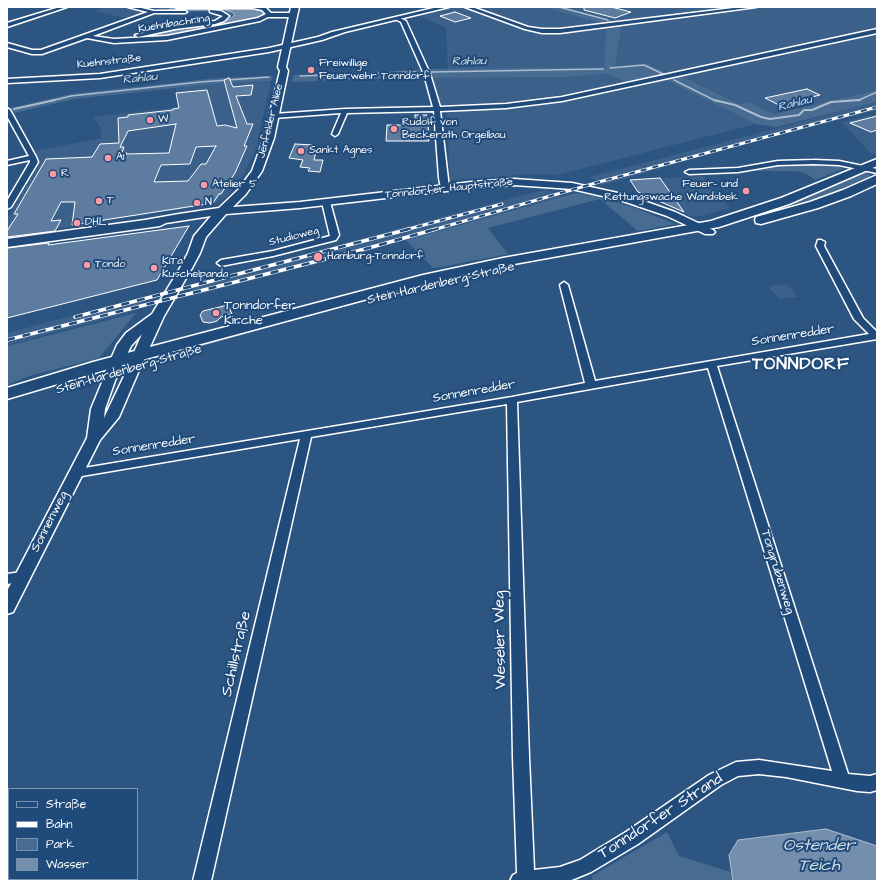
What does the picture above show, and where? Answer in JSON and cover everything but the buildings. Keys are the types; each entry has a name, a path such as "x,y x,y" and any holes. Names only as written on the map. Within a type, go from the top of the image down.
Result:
{"main road":[{"name":"Jenfelder Allee","path":"227,213 257,171 269,138 284,71 282,68 287,44 297,15 303,7"},
{"name":"Jenfelder Allee","path":"284,71 291,66 298,40"},
{"name":"Stein-Hardenberg-Straße","path":"705,229 872,172"},
{"name":"Stein-Hardenberg-Straße","path":"7,394 137,362 435,276 503,262 705,229 793,212 847,193 872,172"},
{"name":"Tonndorfer Hauptstraße","path":"7,242 149,223 162,223 227,213 445,188 514,182 579,187 634,200 705,229"},
{"name":"Sonnenweg","path":"137,362 157,316 194,253 208,242 227,213"},
{"name":"Sonnenweg","path":"113,368 122,348 131,336 157,316"},
{"name":"Stein-Hardenberg-Straße","path":"7,403 113,368"}],"street":[{"path":"7,26 65,7"},
{"name":"Kuehnbachring","path":"128,41 136,35 152,31 219,21 226,16 219,12 154,12 130,7"},
{"name":"Kuehnbachring","path":"176,7 253,7 267,11 269,14 268,15"},
{"name":"Kuehnstraße","path":"7,81 118,74 212,59 287,44 298,40 398,19 446,7"},
{"path":"467,7 527,28 560,31 754,7"},
{"path":"7,45 38,52 154,12"},
{"name":"Kuehnbachring","path":"86,36 106,40 128,41 192,34 260,19 268,15 297,15"},
{"path":"398,19 403,21 427,74 437,109 445,188"},
{"path":"274,116 345,111 506,106 587,94 877,31"},
{"path":"7,110 33,157 34,162 7,207"},
{"path":"334,134 345,111"},
{"path":"7,163 33,157"},
{"path":"689,172 745,169 786,163 826,162 872,172"},
{"name":"Studioweg","path":"222,263 273,253 333,238 336,235 326,202"},
{"name":"Sonnenredder","path":"822,242 820,246 858,319 876,336"},
{"path":"564,285 591,385"},
{"name":"Sonnenredder","path":"76,473 512,400 876,336"},
{"name":"Sonnenweg","path":"7,607 15,578 76,473 94,438 112,417 137,362"},
{"name":"Tongrubenweg","path":"712,365 842,779"},
{"name":"Sonnenweg","path":"94,438 98,409 113,368"},
{"name":"Weseler Weg","path":"512,400 523,880"},
{"name":"Schillstraße","path":"202,881 306,435"},
{"name":"Tonndorfer Strand","path":"523,880 560,876 586,866 632,838 716,780 736,769 759,767 870,784 877,782"}],"shaded area":[{"path":"106,7 124,7 148,13 131,19 94,11"},
{"path":"456,7 542,7 597,22 606,29 604,67 448,69 446,28 419,16"},
{"path":"565,7 877,7 877,90 774,114 748,102 739,104 681,76 669,74 648,63 615,66 621,29 615,21"},
{"path":"608,74 625,82 561,95 508,102 441,105 433,78 568,77"},
{"path":"666,80 756,124 557,175 532,174 450,180 447,111 519,108 576,100"},
{"path":"271,81 256,148 245,172 227,197 209,206 148,213 146,215 104,220 104,222 7,235 7,219 40,162 35,151 102,138 99,131 103,130 93,117 178,107 176,88 221,83"},
{"path":"877,102 877,110 723,150 603,185 590,177"},
{"path":"877,114 877,154 871,154 842,122"},
{"path":"703,176 730,208 696,217 690,216 638,192 630,180"},
{"path":"546,189 560,197 358,253 188,297 196,283"},
{"path":"787,284 798,297 779,299 768,286"},
{"path":"147,296 138,310 7,345 7,333"}],"green space":[{"path":"135,7 156,10 160,8 157,7 250,8 263,10 267,12 267,15 261,18 199,32 175,35 259,17 264,13 262,11 252,9 171,9 168,10 225,10 232,12 235,15 218,24 184,28 140,38 158,37 138,39 133,38 165,30 220,22 227,19 229,15 217,11 162,12"},
{"path":"542,7 565,7 615,21 621,29 615,66 647,63 669,74 625,82 608,74 568,77 433,78 430,69 604,67 606,29 597,22"},
{"path":"420,70 422,77 291,82 294,75"},
{"path":"273,76 271,81 221,83 74,99 14,113 11,108 70,94 218,78"},
{"path":"681,76 739,104 748,102 774,114 877,90 877,102 776,127 756,124 666,80"},
{"path":"801,164 835,165 843,169 815,180 807,174 797,171 752,171 778,166"},
{"path":"861,170 868,173 870,177 810,204 799,204 792,201"},
{"path":"576,193 595,196 633,207 675,224 638,231 600,199 488,228 508,254 433,268 406,240"},
{"path":"337,306 340,307 162,358 160,356 237,335 257,327"},
{"path":"136,313 99,358 29,376 7,385 7,346"},
{"path":"667,832 679,856 731,872 733,881 593,881 592,876"}],"water":[{"path":"252,9 262,11 264,13 259,17 202,30 168,36 140,38 184,28 218,24 235,15 232,12 225,10 168,10"},
{"name":"Ostender Teich","path":"826,829 877,846 877,881 733,881 729,855 738,840"}],"waterway":[{"path":"559,7 608,20"},
{"name":"Rahlau","path":"610,68 644,65 663,74"},
{"name":"Rahlau","path":"431,72 603,69"},
{"name":"Rahlau","path":"300,76 416,72"},
{"name":"Rahlau","path":"55,100 71,96 200,82 269,77"},
{"name":"Rahlau","path":"674,80 714,100"},
{"name":"Rahlau","path":"842,101 859,100 877,92"},
{"name":"Rahlau","path":"14,109 55,100"},
{"name":"Rahlau","path":"51,101 55,100"},
{"name":"Rahlau","path":"714,100 735,105 761,117 770,119 799,115 804,110 812,110 831,102 860,100"}],"railway":[{"path":"433,230 599,182 877,107"},
{"path":"405,230 502,204"},
{"path":"75,317 409,229"},
{"path":"7,340 365,249 436,229"}],"place":[{"name":"Freiwillige Feuerwehr Tonndorf","path":"311,70"},
{"name":"W","path":"150,120"},
{"name":"Rudolf von Beckerath Orgelbau","path":"394,129"},
{"name":"Sankt Agnes","path":"301,151"},
{"name":"A1","path":"108,158"},
{"name":"R","path":"53,174"},
{"name":"Atelier 5","path":"204,185"},
{"name":"Feuer- und Rettungswache Wandsbek","path":"746,191"},
{"name":"T","path":"99,201"},
{"name":"N","path":"197,203"},
{"name":"DHL","path":"77,223"},
{"name":"Hamburg-Tonndorf","path":"318,257"},
{"name":"Tondo","path":"87,265"},
{"name":"KiTa Kuschelpanda","path":"154,268"},
{"name":"Tonndorfer Kirche","path":"216,313"}],"district":[{"name":"TONNDORF","path":"801,365"}]}
